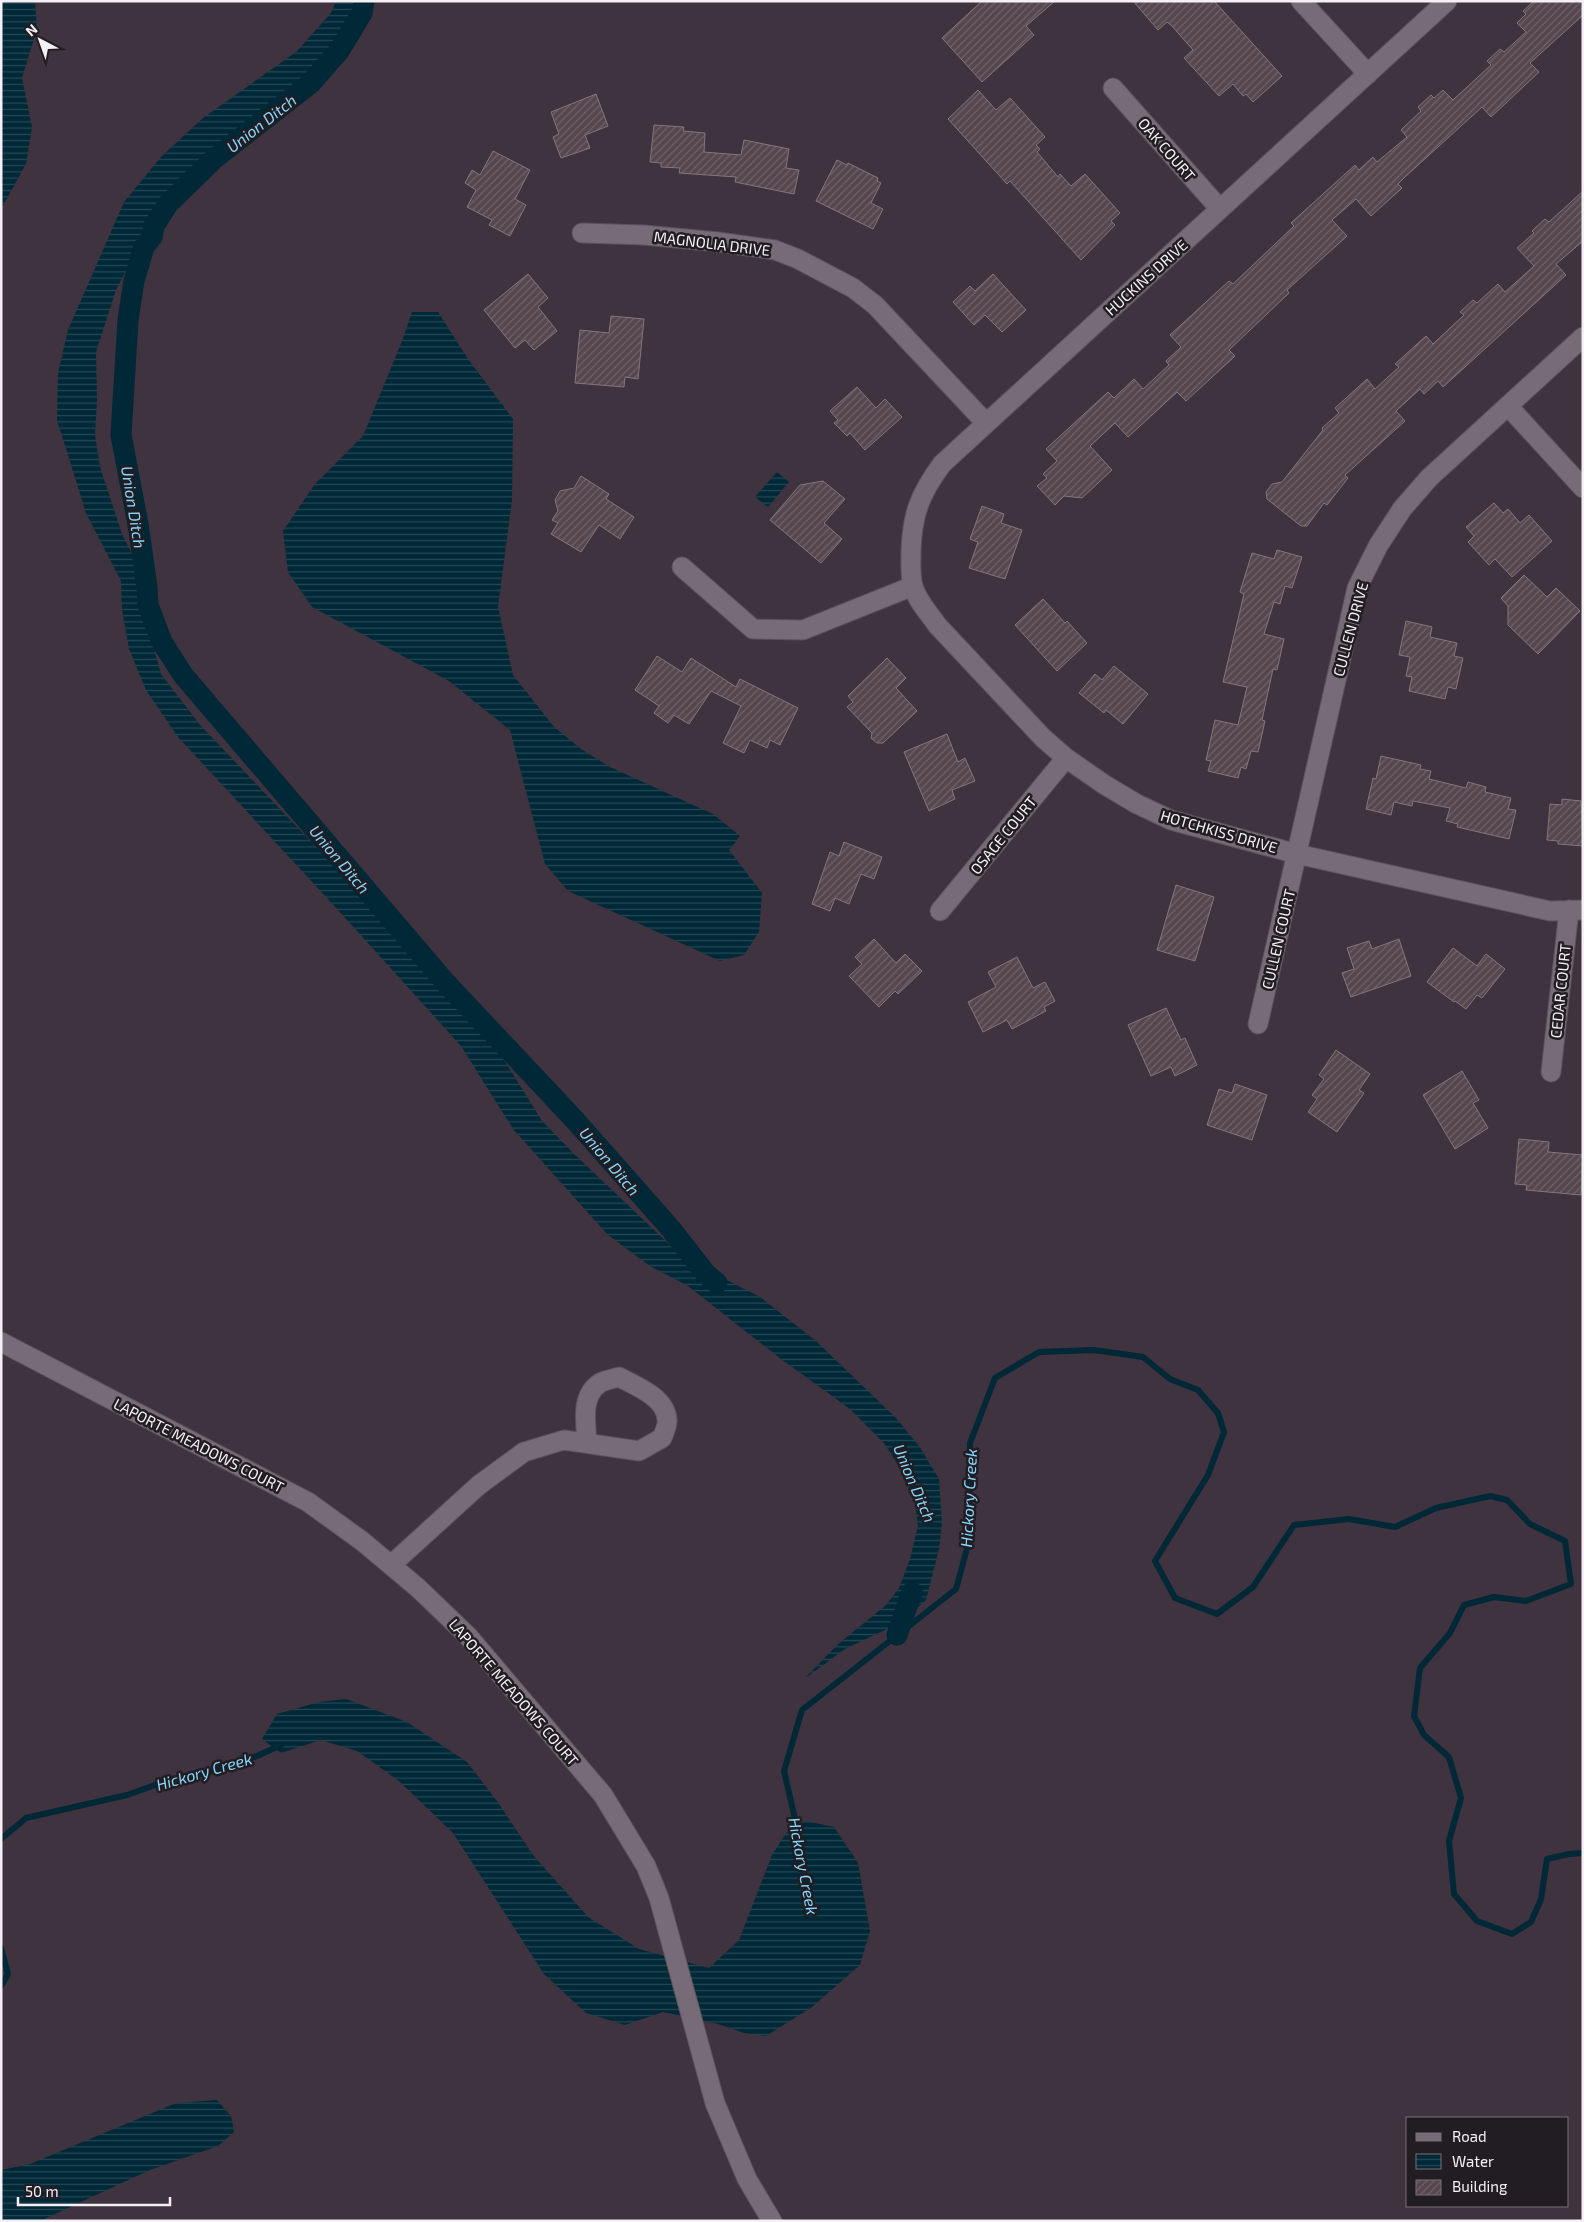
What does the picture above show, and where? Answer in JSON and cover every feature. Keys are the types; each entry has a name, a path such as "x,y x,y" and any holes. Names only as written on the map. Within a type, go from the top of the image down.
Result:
{"street":[{"path":"1301,1 1368,74"},
{"name":"HUCKINS DRIVE","path":"913,586 911,536 918,503 942,464 1447,1"},
{"name":"OAK COURT","path":"1113,88 1220,209"},
{"name":"MAGNOLIA DRIVE","path":"582,233 644,235 718,242 775,250 798,259 837,278 875,305 986,422"},
{"name":"CULLEN DRIVE","path":"1297,854 1357,588 1378,546 1402,509 1429,478 1583,337"},
{"path":"1508,406 1583,488"},
{"path":"682,567 754,629 803,630 913,586"},
{"name":"HOTCHKISS DRIVE","path":"913,586 923,605 954,644 1025,720 1066,758 1113,790 1171,820 1297,854 1550,910 1576,910"},
{"name":"OSAGE COURT","path":"940,911 1066,758"},
{"name":"CULLEN COURT","path":"1258,1024 1297,854"},
{"name":"CEDAR COURT","path":"1551,1072 1576,910"},
{"name":"LAPORTE MEADOWS COURT","path":"1,1342 308,1502 391,1565 468,1636 603,1795 646,1866 659,1898 715,2103 746,2178 772,2221"},
{"path":"391,1565 479,1485 524,1452 564,1440 639,1451 662,1438 668,1421 663,1407 648,1393 619,1377 600,1383 588,1396 586,1411 587,1443"}],"water":[{"path":"1,1 35,1 37,29 22,78 32,127 26,164 1,209"},
{"path":"336,1 365,1 322,66 288,96 210,156 178,188 152,220 116,290 96,352 97,400 95,435 100,467 122,534 153,596 151,621 155,653 161,674 200,725 421,957 506,1063 542,1121 573,1153 672,1247 711,1272 760,1297 816,1341 896,1418 919,1446 939,1479 942,1523 939,1549 926,1600 907,1617 845,1649 804,1679 836,1646 886,1605 899,1588 910,1559 918,1526 915,1504 905,1476 884,1443 850,1409 781,1359 688,1286 650,1266 608,1235 513,1129 461,1046 178,737 146,690 129,649 122,610 121,581 86,513 57,420 58,373 68,330 124,202 161,157 203,118 296,52 331,13"},
{"path":"412,312 438,312 468,359 513,419 512,500 498,607 513,675 554,727 581,749 610,767 713,814 740,836 729,850 762,893 759,932 744,955 720,961 568,891 545,864 510,730 449,681 312,607 288,572 283,531 315,484 363,436"},
{"path":"777,472 789,482 768,507 755,497"},
{"path":"346,1699 407,1722 467,1762 497,1801 533,1855 588,1917 639,1949 709,1968 739,1940 772,1855 789,1829 806,1821 834,1827 858,1863 870,1931 860,1965 812,2007 766,2036 744,2033 718,2024 663,2012 625,2025 586,2013 544,1974 453,1833 399,1781 357,1751 321,1740 281,1753 262,1739 277,1714 319,1702"},
{"path":"217,2100 231,2116 234,2132 218,2146 150,2170 40,2221 1,2221 1,2170 30,2164 176,2103"}],"building":[{"path":"982,1 1055,1 1026,26 1034,35 982,82 942,38"},
{"path":"1133,1 1214,1 1282,76 1253,102 1246,94 1243,96 1233,84 1219,96 1184,58 1193,50 1172,26 1167,22 1158,30"},
{"path":"1534,1 1583,1 1583,15 1530,63 1539,72 1491,117 1482,107 1406,176 1398,184 1402,188 1371,216 1356,199 1332,220 1347,236 1287,290 1289,293 1229,350 1235,356 1186,401 1177,392 1128,437 1115,423 1090,446 1112,470 1082,498 1064,496 1055,505 1037,486 1047,478 1043,474 1057,461 1046,449 1108,392 1114,398 1134,379 1143,389 1169,365 1166,361 1181,347 1170,335 1229,281 1233,284 1294,226 1291,223 1355,165 1359,170 1373,157 1377,162 1407,137 1401,130 1421,111 1418,107 1431,95 1434,98 1443,90 1453,100 1491,65 1487,61 1500,49 1504,52 1526,32 1517,23 1526,14 1523,11"},
{"path":"978,90 996,110 1010,98 1045,137 1036,145 1040,149 1037,152 1058,177 1060,174 1071,186 1085,174 1120,213 1111,221 1115,225 1081,260 1010,181 1007,184 948,119"},
{"path":"596,94 608,126 585,135 590,148 561,158 553,137 559,134 551,112"},
{"path":"654,125 684,127 683,131 705,133 704,152 741,155 744,140 789,149 786,168 799,170 794,194 735,182 736,177 679,173 680,168 661,167 661,163 650,162"},
{"path":"493,151 530,170 515,199 526,205 510,236 489,225 492,220 467,207 476,190 465,183 472,170 480,175"},
{"path":"837,160 847,165 848,163 878,178 877,181 881,183 871,203 883,209 873,229 816,201"},
{"path":"1583,191 1583,241 1556,264 1566,275 1443,387 1438,381 1424,394 1420,389 1396,411 1405,421 1345,475 1348,478 1327,505 1324,503 1307,526 1301,526 1267,499 1266,492 1272,484 1282,482 1323,430 1322,428 1339,413 1335,408 1367,379 1375,389 1399,367 1395,364 1426,336 1433,344 1464,315 1460,312 1473,300 1477,303 1498,284 1505,292 1534,266 1517,248 1534,233 1532,231 1545,219 1549,222"},
{"path":"528,274 548,298 538,307 557,331 534,350 525,340 515,348 484,310"},
{"path":"993,274 1026,310 1002,332 985,315 974,325 953,302 970,286 975,291"},
{"path":"611,316 644,319 638,379 625,377 624,387 575,383 580,330 609,333"},
{"path":"857,387 876,408 885,399 902,417 865,450 850,433 847,436 834,423 838,420 830,411"},
{"path":"581,476 609,494 606,499 634,517 620,539 599,525 581,552 551,534 558,523 552,520 558,511 555,500 560,491 574,488"},
{"path":"823,481 845,499 824,523 842,539 821,563 770,520 800,485"},
{"path":"1494,503 1503,513 1508,509 1520,523 1529,515 1552,541 1512,577 1495,559 1489,565 1468,542 1474,536 1466,527"},
{"path":"982,506 1004,514 1001,523 1022,530 1005,579 969,568 978,542 970,539"},
{"path":"1277,550 1302,557 1292,588 1285,586 1280,604 1274,602 1264,634 1284,639 1277,670 1273,669 1262,720 1265,721 1258,752 1251,751 1246,769 1241,767 1238,778 1208,771 1211,761 1206,760 1215,720 1238,725 1247,687 1223,682 1244,594 1240,592 1252,553 1274,559"},
{"path":"1524,575 1547,597 1556,588 1580,611 1538,654 1508,625 1508,606 1501,598"},
{"path":"1043,599 1087,643 1057,671 1015,625"},
{"path":"1406,621 1432,627 1430,637 1457,643 1454,656 1463,658 1456,689 1448,687 1445,699 1409,691 1412,677 1406,676 1410,657 1399,655"},
{"path":"657,656 682,672 691,658 736,687 740,679 798,708 780,745 770,740 767,748 750,740 744,753 723,743 741,706 711,691 689,724 674,715 668,723 654,713 659,706 635,690"},
{"path":"887,658 906,678 896,688 917,711 883,743 877,743 871,738 872,733 847,707 853,702 848,696"},
{"path":"1114,666 1148,694 1123,724 1106,710 1104,713 1079,693 1095,674 1102,680"},
{"path":"947,734 958,762 965,758 975,781 952,790 955,799 929,811 904,752"},
{"path":"1381,756 1421,765 1420,769 1431,771 1429,779 1466,788 1468,782 1486,787 1485,792 1511,798 1508,809 1516,810 1509,839 1457,827 1458,824 1446,821 1450,808 1413,801 1412,806 1394,802 1391,815 1366,809 1373,778 1376,779"},
{"path":"1562,799 1581,801 1583,846 1558,844 1558,841 1547,840 1550,804 1562,805"},
{"path":"844,842 882,857 874,879 861,874 849,904 835,898 830,911 812,904 830,852 839,856"},
{"path":"1176,885 1214,897 1195,961 1157,950"},
{"path":"874,939 896,963 905,954 922,971 898,994 895,991 879,1007 849,976 862,964 855,957"},
{"path":"1399,939 1411,976 1351,997 1342,973 1354,969 1347,948 1369,941 1372,949"},
{"path":"1453,948 1477,966 1486,954 1505,969 1482,998 1477,995 1466,1009 1427,982"},
{"path":"1017,957 1033,988 1045,982 1055,1001 1044,1007 1046,1011 1012,1029 1007,1020 983,1032 968,1002 996,987 988,972"},
{"path":"1166,1008 1181,1040 1185,1038 1197,1065 1175,1076 1171,1067 1151,1076 1128,1025"},
{"path":"1336,1050 1370,1074 1359,1090 1364,1093 1337,1132 1308,1112 1317,1099 1312,1095 1324,1079 1319,1075"},
{"path":"1462,1071 1479,1100 1473,1103 1488,1128 1455,1149 1423,1095"},
{"path":"1235,1084 1267,1095 1252,1140 1207,1125 1219,1089 1232,1093"},
{"path":"1519,1139 1549,1142 1548,1152 1583,1155 1581,1195 1526,1190 1527,1185 1515,1184"}],"waterway":[{"name":"Union Ditch","path":"364,1 362,13 339,51 311,83 214,159 168,204 154,226 152,237 144,247 134,281 128,320 121,435 138,524 148,605 162,642 183,675 446,983 573,1118 671,1229 706,1274 717,1283"},
{"name":"Hickory Creek","path":"798,1832 784,1771 802,1710 956,1589 969,1541 970,1443 995,1378 1039,1352 1094,1350 1143,1357 1170,1379 1198,1390 1218,1413 1224,1432 1208,1475 1155,1561 1175,1598 1217,1614 1253,1587 1294,1525 1349,1519 1395,1527 1436,1508 1490,1496 1507,1500 1530,1524 1565,1541 1571,1584 1526,1601 1494,1597 1464,1605 1450,1633 1420,1668 1414,1716 1424,1735 1449,1757 1461,1798 1449,1841 1454,1894 1477,1921 1512,1934 1531,1922 1541,1899 1547,1859 1583,1853"},
{"name":"Union Ditch","path":"897,1635 912,1592"},
{"name":"Hickory Creek","path":"1,1839 26,1818 127,1795 169,1780 207,1773 257,1756 281,1745"},
{"name":"Hickory Creek","path":"1,1948 8,1974 1,1986"}]}
